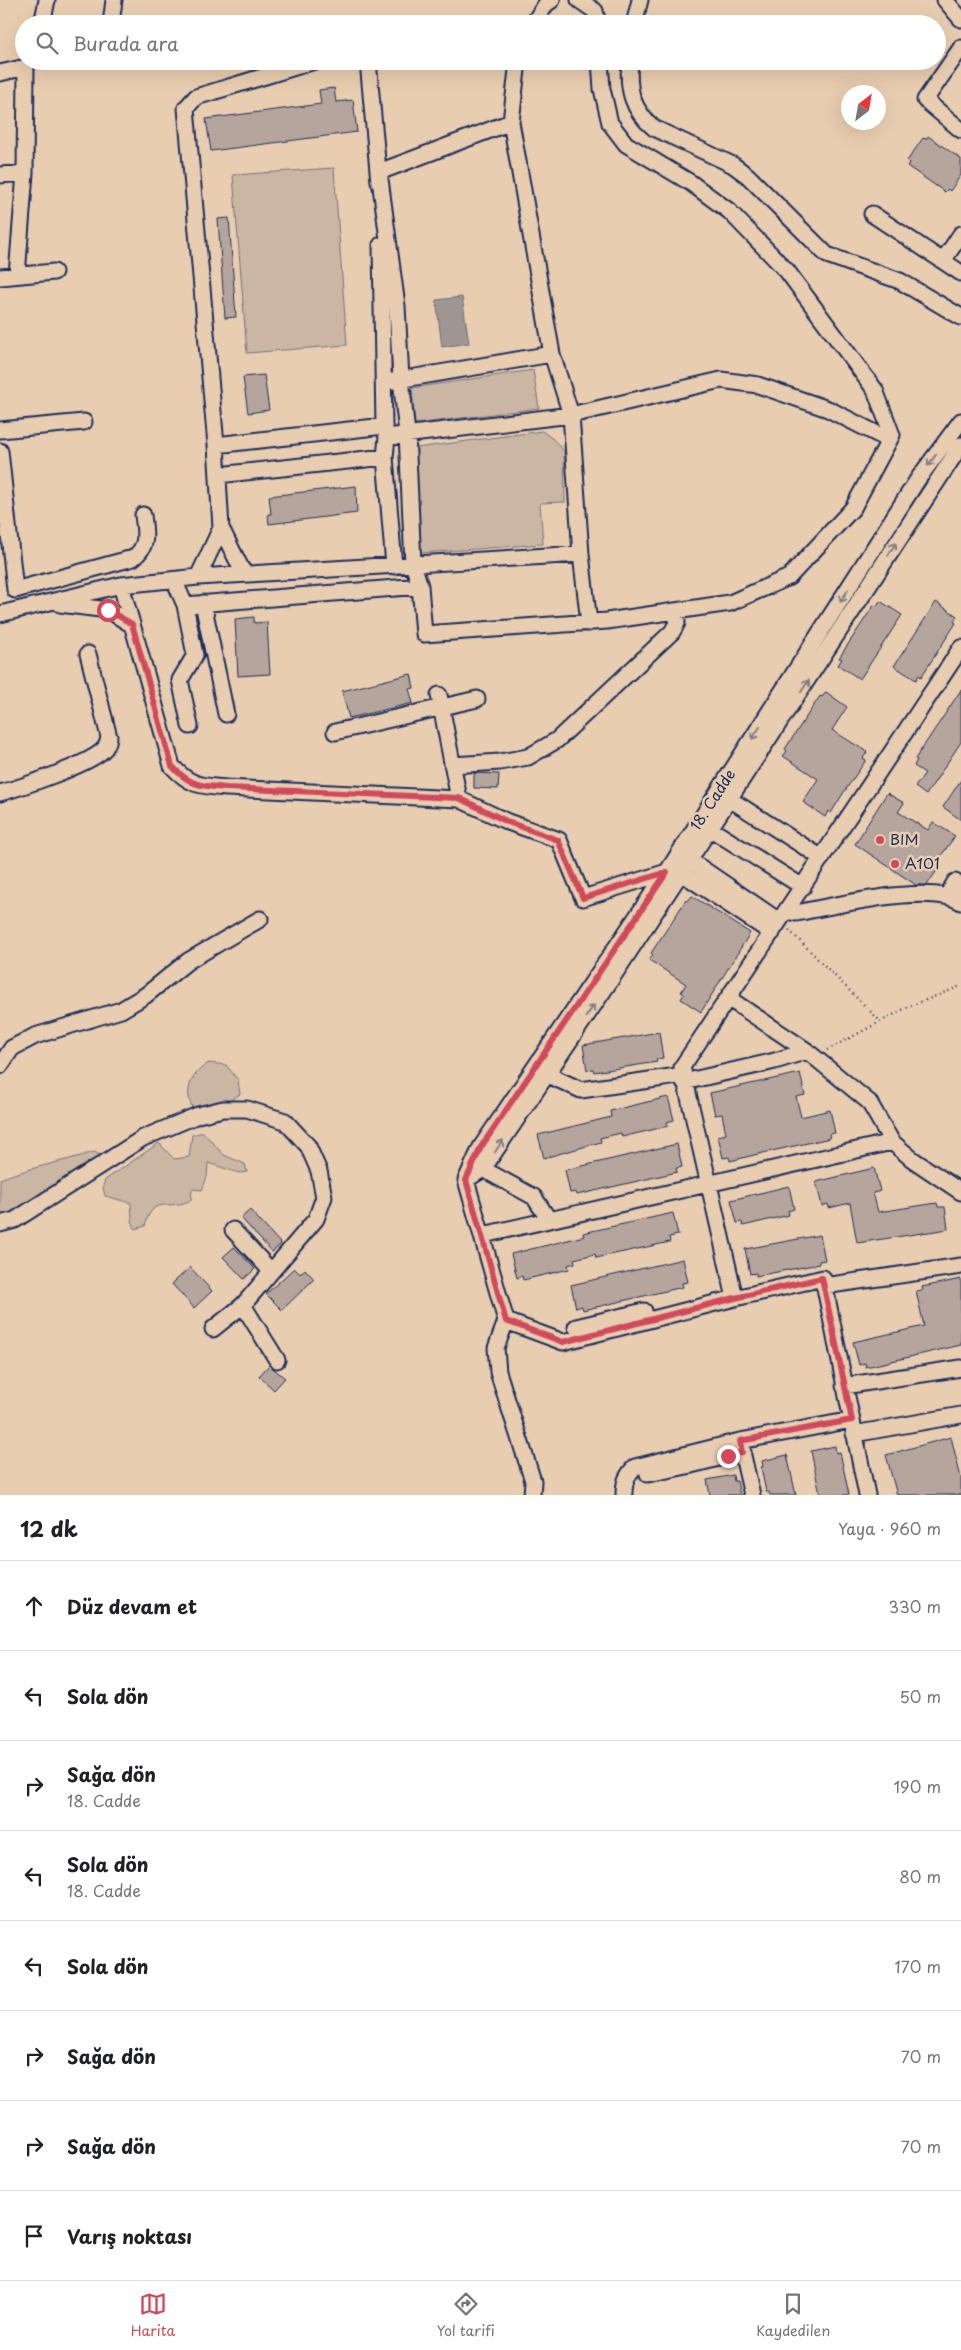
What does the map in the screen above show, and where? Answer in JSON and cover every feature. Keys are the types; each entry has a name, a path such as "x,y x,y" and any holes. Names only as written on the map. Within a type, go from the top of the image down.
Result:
{"street":[{"path":"44,15 46,0"},
{"path":"113,15 114,0"},
{"path":"539,15 546,4 552,0"},
{"path":"579,0 595,11 596,15"},
{"path":"636,15 640,0"},
{"path":"945,0 961,19"},
{"path":"946,70 961,48"},
{"path":"0,73 15,68"},
{"path":"18,275 25,173 27,70"},
{"path":"244,574 221,528 216,445 186,108 196,97 286,70"},
{"path":"369,70 379,172 397,306 401,379 407,434 413,564 420,586 424,634 590,623 730,603 789,577 853,508 892,435 875,390 787,271 729,211 692,183 626,144 610,123 602,89 601,70"},
{"path":"517,70 511,122 552,354 571,415 581,554 590,623"},
{"path":"630,70 632,102 644,120 654,128 733,165 748,176 827,255 900,282 959,316"},
{"path":"946,70 925,100 961,130"},
{"path":"379,172 511,122"},
{"path":"379,172 385,457 394,566"},
{"path":"0,175 25,173"},
{"path":"872,214 961,273"},
{"path":"943,261 961,234"},
{"path":"0,276 54,272"},
{"path":"384,382 552,354"},
{"path":"216,445 385,431 407,434 571,415 721,380 758,385 828,409 889,440"},
{"name":"18. Cadde","path":"466,1180 483,1169 608,984 918,479 961,420"},
{"path":"0,430 84,422"},
{"name":"18. Cadde","path":"466,1180 481,1147 709,828 819,664 961,445"},
{"path":"0,451 15,590 133,558 142,549 146,541 143,516"},
{"path":"218,475 385,457"},
{"path":"198,577 221,528"},
{"path":"0,614 122,585 198,577 581,554"},
{"path":"354,567 357,591"},
{"path":"174,580 185,605 195,655 180,680 190,726"},
{"path":"122,585 172,766 190,782 199,786 227,788 459,798 508,822 558,840 583,898 679,868 779,922"},
{"path":"185,605 420,586"},
{"path":"46,603 108,610 132,624"},
{"path":"203,603 226,714"},
{"path":"452,765 528,758 557,740 672,632 677,623 677,611"},
{"path":"734,1294 707,1183 682,1067 961,648"},
{"path":"0,794 64,770 100,753 106,747 108,732 88,654"},
{"path":"335,732 440,701 477,699"},
{"path":"440,701 459,798"},
{"path":"728,798 822,858"},
{"path":"709,828 803,887"},
{"path":"779,922 796,913 906,895 941,894 954,899 955,882 961,886"},
{"path":"0,1066 12,1048 35,1036 81,1020 121,1010 146,995 188,961 260,919"},
{"path":"728,998 811,1054 869,1102 892,1142 912,1159 961,1192"},
{"path":"546,1074 580,1090 684,1078 811,1054"},
{"path":"0,1224 15,1220 143,1138 198,1115 223,1109 247,1109 285,1121 308,1146 319,1172 324,1197 316,1219 243,1305 213,1329"},
{"path":"483,1235 892,1142"},
{"path":"483,1169 534,1197 549,1220"},
{"path":"466,1180 506,1321 496,1348 498,1372 533,1481 532,1495"},
{"path":"233,1230 271,1271"},
{"path":"824,1286 961,1266"},
{"path":"576,1327 822,1278 867,1495"},
{"path":"506,1321 563,1342 734,1294"},
{"path":"243,1305 277,1360"},
{"path":"844,1386 961,1368"},
{"path":"624,1495 624,1484 629,1473 635,1467 853,1427 961,1415"},
{"path":"634,1495 630,1484 636,1476 687,1466 741,1447"},
{"path":"741,1447 752,1495"}],"path":[{"path":"779,922 880,1021"},
{"path":"811,1054 908,1007 961,986"}],"shaded area":[{"path":"334,168 347,345 247,353 233,175"},
{"path":"462,297 469,343 442,347 436,300"},
{"path":"533,370 539,408 415,424 412,388"},
{"path":"542,431 564,451 565,502 540,503 543,544 421,553 416,448"},
{"path":"209,1063 226,1065 238,1080 240,1094 228,1102 192,1107 189,1100 191,1082 198,1071"},
{"path":"203,1132 224,1155 245,1164 247,1172 239,1173 208,1163 207,1177 202,1190 192,1189 191,1200 183,1203 157,1206 148,1216 145,1226 135,1229 132,1220 131,1203 105,1196 103,1187 105,1180 159,1143 174,1159 189,1157 192,1135"},
{"path":"94,1152 102,1156 96,1162 16,1210 0,1215 0,1179"}],"building":[{"path":"334,88 336,102 353,100 357,132 211,151 206,119 321,104 319,90"},
{"path":"928,136 961,159 961,175 950,191 948,189 945,192 907,166 909,163 907,161 923,138 926,139"},
{"path":"229,218 236,317 225,318 218,219"},
{"path":"264,375 269,410 248,413 243,377"},
{"path":"356,486 357,513 269,524 268,514 271,514 269,496"},
{"path":"880,601 902,615 860,679 838,665 842,659 839,658 874,605 877,606"},
{"path":"936,602 957,616 954,622 956,623 921,677 919,675 916,680 894,666"},
{"path":"254,617 254,623 267,622 270,674 238,676 235,619"},
{"path":"411,674 414,688 409,689 413,703 349,718 342,691"},
{"path":"961,690 961,742 926,795 915,787 925,773 914,766 917,760 915,759"},
{"path":"826,692 847,707 832,730 867,752 863,758 866,760 831,813 828,811 825,817 803,802 818,779 783,756 787,751 785,749 820,696 822,697"},
{"path":"474,773 499,774 498,789 474,788"},
{"path":"961,780 961,820 943,807"},
{"path":"887,793 904,803 898,812 928,830 933,822 955,836 938,860 942,863 927,885 916,885 855,844"},
{"path":"692,896 750,933 701,1012 681,999 684,994 681,992 686,984 649,960 653,955 651,953 686,900 688,901"},
{"path":"659,1032 663,1058 656,1059 657,1062 594,1072 593,1069 587,1070 583,1045"},
{"path":"800,1073 805,1095 796,1097 801,1117 830,1110 835,1133 829,1134 830,1138 730,1161 729,1157 723,1158 718,1136 726,1134 722,1114 715,1115 710,1093"},
{"path":"668,1097 674,1120 667,1122 668,1126 622,1137 621,1133 600,1138 601,1142 544,1158 538,1135 611,1117 610,1111"},
{"path":"677,1144 682,1167 676,1168 677,1172 577,1195 576,1192 570,1193 565,1170"},
{"path":"874,1168 880,1191 873,1193 878,1212 937,1203 938,1207 945,1207 948,1229 857,1243 850,1203 829,1208 828,1204 822,1206 816,1182"},
{"path":"789,1186 794,1209 788,1211 789,1215 743,1226 742,1222 737,1223 731,1200"},
{"path":"250,1210 281,1244 272,1252 241,1218"},
{"path":"673,1213 678,1235 669,1237 670,1242 596,1258 595,1254 574,1259 575,1263 568,1265 569,1269 523,1280 522,1276 517,1278 511,1254 584,1236 583,1233"},
{"path":"820,1235 825,1260 819,1261 819,1264 756,1276 756,1273 750,1274 745,1249"},
{"path":"234,1247 255,1269 244,1279 223,1257"},
{"path":"683,1259 688,1282 682,1283 683,1287 583,1310 582,1306 576,1308 571,1285"},
{"path":"190,1267 212,1291 194,1308 172,1284"},
{"path":"294,1268 300,1274 305,1269 314,1279 282,1310 266,1294"},
{"path":"961,1279 961,1345 866,1367 865,1363 859,1365 853,1342 924,1326 916,1291 923,1290 922,1287"},
{"path":"269,1365 285,1378 274,1390 259,1376"},
{"path":"951,1437 961,1478 961,1495 897,1495 886,1455"},
{"path":"835,1446 836,1453 840,1452 849,1495 820,1495 811,1451"},
{"path":"787,1455 796,1495 770,1495 769,1492 766,1492 761,1467 763,1467 762,1461"},
{"path":"733,1475 734,1481 737,1481 740,1495 710,1495 707,1480"}],"place":[{"name":"BIM","path":"880,840"},
{"name":"A101","path":"895,864"}],"route":[{"path":"108,610 132,624 172,766 190,782 199,786 227,788 459,798 508,822 558,840 583,898 667,872 481,1147 466,1180 506,1321 563,1342 822,1278 852,1420 740,1441 742,1452 728,1456"}]}
